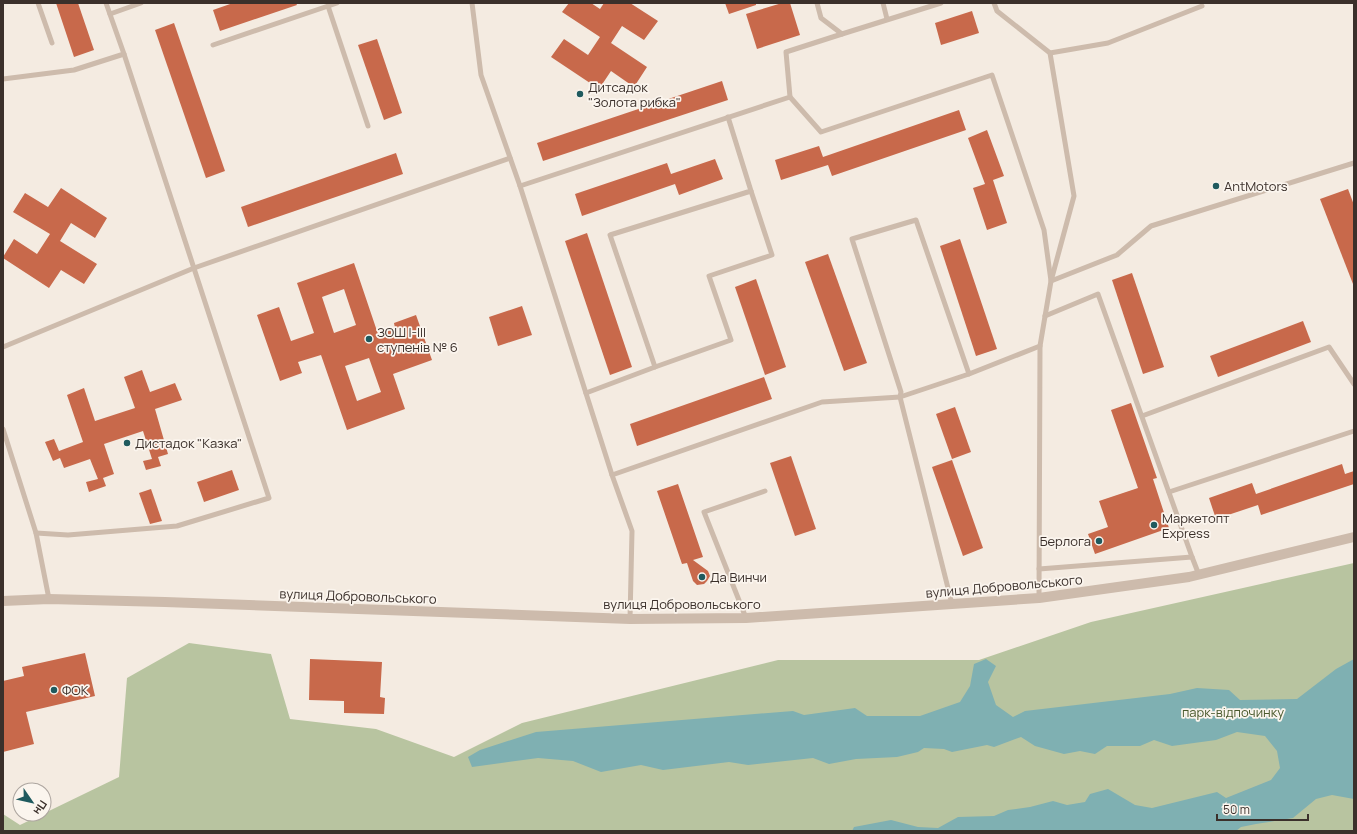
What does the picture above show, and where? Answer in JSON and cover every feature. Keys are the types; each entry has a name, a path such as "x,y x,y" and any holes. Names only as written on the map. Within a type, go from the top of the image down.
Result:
{"street":[{"name":"вулиця Добровольського","path":"3,601 49,599 173,602 630,619 746,618 1039,598 1189,577 1354,537"}],"lane":[{"path":"38,3 52,43"},
{"path":"36,533 68,535 177,526 269,498 106,3"},
{"path":"110,14 141,3"},
{"path":"213,45 337,3"},
{"path":"472,3 481,75 520,186 612,475 632,531 630,619"},
{"path":"817,3 821,18 842,34"},
{"path":"883,3 888,20"},
{"path":"941,3 786,52 790,97 821,132 992,76 1044,230 1051,281"},
{"path":"994,3 997,11 1050,53 1074,196 1051,281 1040,346 1039,598"},
{"path":"328,6 368,126"},
{"path":"1050,53 1108,43 1202,6"},
{"path":"3,79 74,70 124,54"},
{"path":"520,186 790,97"},
{"path":"586,393 731,340 709,276 772,255 728,118"},
{"path":"3,347 194,268 510,158"},
{"path":"1051,281 1117,254 1151,226 1354,163"},
{"path":"655,367 610,234 751,191"},
{"path":"952,604 900,397 901,392 852,239 916,220 969,374"},
{"path":"1045,316 1098,294 1199,575"},
{"path":"612,475 822,402 900,397 969,374 1040,346"},
{"path":"1142,416 1330,346 1354,384"},
{"path":"3,429 36,533 49,599"},
{"path":"1169,492 1354,431"},
{"path":"746,618 704,512 765,491"},
{"path":"1039,569 1192,557"}],"green space":[{"name":"парк-відпочинку","path":"1354,563 1354,831 3,831 3,814 12,820 12,822 20,825 26,822 52,822 52,809 119,777 127,678 189,643 271,654 290,719 376,729 454,757 522,723 778,660 979,660 1091,622"}],"water":[{"path":"986,659 996,666 988,682 996,705 1013,717 1025,711 1170,694 1197,688 1229,690 1240,700 1297,699 1336,669 1354,659 1354,799 1332,795 1316,799 1293,818 1241,827 1236,831 852,831 854,827 891,820 918,827 938,828 958,817 994,816 1008,810 1030,807 1053,801 1067,805 1085,802 1090,794 1108,789 1135,805 1152,808 1217,792 1226,798 1271,780 1280,768 1277,751 1265,736 1237,732 1216,740 1172,746 1154,740 1140,746 1107,746 1095,754 1080,751 1064,754 1035,746 1021,737 994,747 987,745 952,752 944,749 924,748 918,752 897,757 856,759 829,764 813,758 748,765 729,762 663,770 641,765 601,772 573,761 538,758 472,767 468,757 480,750 536,732 793,711 804,715 855,708 867,716 920,716 960,702 970,686 974,664"}],"building":[{"path":"56,3 78,3 94,50 74,57"},
{"path":"233,3 296,3 297,5 220,31 213,10"},
{"path":"569,3 591,3 600,9 604,3 630,3 658,21 644,40 622,26 611,43 647,67 634,87 611,71 599,89 551,57 564,39 588,55 600,37 562,12"},
{"path":"725,3 756,3 756,5 729,14"},
{"path":"782,3 790,3 800,35 757,49 746,14"},
{"path":"972,11 979,33 941,45 935,23"},
{"path":"174,23 225,171 206,178 155,30"},
{"path":"377,39 402,113 384,120 358,45"},
{"path":"722,81 728,100 543,161 537,143"},
{"path":"959,110 966,130 832,176 828,165 781,180 775,160 819,146 823,157"},
{"path":"987,130 1004,176 993,180 1007,223 987,230 973,188 985,184 968,138"},
{"path":"396,153 403,174 248,227 241,207"},
{"path":"715,159 723,179 679,195 675,184 582,216 575,194 667,163 671,174"},
{"path":"61,188 107,218 95,238 71,223 60,241 97,264 84,284 61,270 49,288 3,257 14,239 37,254 50,234 13,212 25,193 48,207"},
{"path":"1348,189 1354,205 1353,284 1320,199"},
{"path":"587,233 632,367 610,375 565,241"},
{"path":"960,239 997,349 976,356 940,246"},
{"path":"828,254 867,363 844,371 805,262"},
{"path":"354,263 378,334 395,328 394,323 416,315 432,360 393,374 405,409 347,430 321,355 298,362 302,373 280,381 257,315 279,307 291,341 314,333 297,283","holes":["344,289 356,325 334,333 322,297","369,358 381,392 357,401 345,366"]},
{"path":"1132,273 1164,367 1143,374 1112,280"},
{"path":"756,279 786,367 765,375 735,287"},
{"path":"522,306 532,335 498,346 489,317"},
{"path":"1303,321 1311,342 1218,377 1210,356"},
{"path":"142,370 150,392 175,383 182,400 155,409 168,454 158,457 161,466 146,470 143,461 152,459 143,431 104,444 114,474 103,478 106,486 89,492 86,482 98,479 90,459 64,468 60,458 53,461 45,442 54,439 59,451 83,442 67,395 84,388 95,421 135,408 124,377"},
{"path":"764,377 772,399 637,446 630,424"},
{"path":"1131,403 1157,478 1153,479 1169,528 1095,554 1088,534 1108,527 1099,501 1138,488 1111,410"},
{"path":"955,407 971,452 952,459 936,414"},
{"path":"791,456 816,529 795,536 770,463"},
{"path":"952,460 983,548 963,556 932,467"},
{"path":"1342,464 1345,474 1354,471 1354,484 1261,515 1258,505 1216,519 1209,498 1252,483 1256,494"},
{"path":"232,470 239,490 204,502 197,482"},
{"path":"678,484 703,557 693,560 708,571 710,576 704,584 697,585 693,581 687,563 682,564 657,491"},
{"path":"151,489 162,521 150,524 139,493"},
{"path":"85,653 95,696 26,712 34,744 3,752 3,681 24,676 22,667"},
{"path":"310,659 382,662 380,697 385,698 384,714 344,713 344,701 309,700"}],"place":[{"name":"Дитсадок \"Золота рибка\"","path":"580,94"},
{"name":"AntMotors","path":"1216,186"},
{"name":"ЗОШ І-ІІІ ступенів № 6","path":"369,339"},
{"name":"Дистадок \"Казка\"","path":"127,443"},
{"name":"Маркетопт Express","path":"1154,525"},
{"name":"Берлога","path":"1099,541"},
{"name":"Да Винчи","path":"702,577"},
{"name":"ФОК","path":"54,690"}]}
